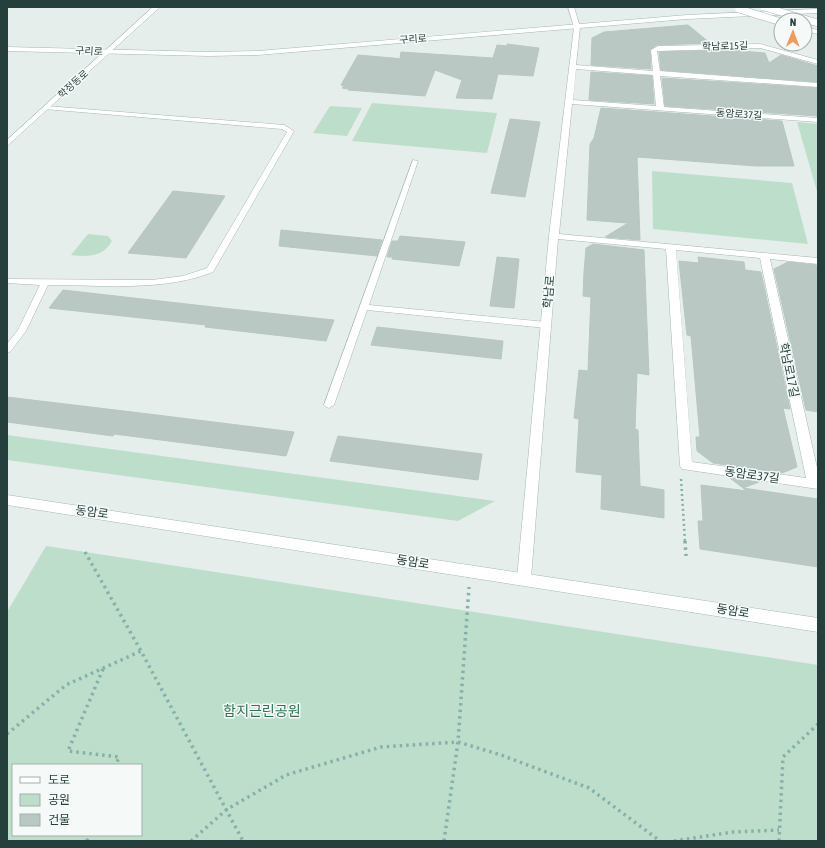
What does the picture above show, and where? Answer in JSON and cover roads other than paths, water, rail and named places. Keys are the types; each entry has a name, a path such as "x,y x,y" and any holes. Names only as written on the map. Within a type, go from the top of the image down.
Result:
{"street":[{"name":"학정동로","path":"7,144 158,7"},
{"name":"학남로","path":"524,578 554,236 572,66 578,27 571,7"},
{"path":"764,7 818,23"},
{"path":"736,8 773,20"},
{"name":"구리로","path":"7,49 209,54 258,52 686,17 818,11"},
{"name":"학남로15길","path":"656,73 654,50 658,48 760,46 818,62"},
{"path":"572,66 818,85"},
{"path":"656,73 660,108"},
{"name":"동암로37길","path":"569,102 818,120"},
{"path":"554,236 818,261"},
{"name":"동암로37길","path":"671,247 686,466 816,484"},
{"name":"학남로17길","path":"764,256 816,484"},
{"name":"동암로","path":"7,500 818,624"}],"lane":[{"path":"7,281 137,282 187,277 198,275 210,270 291,131 284,127 46,108"},
{"path":"330,404 415,161"},
{"path":"7,350 22,331 45,282"},
{"path":"364,307 546,325"}],"park label":[{"name":"함지근린공원","path":"262,711"}]}
